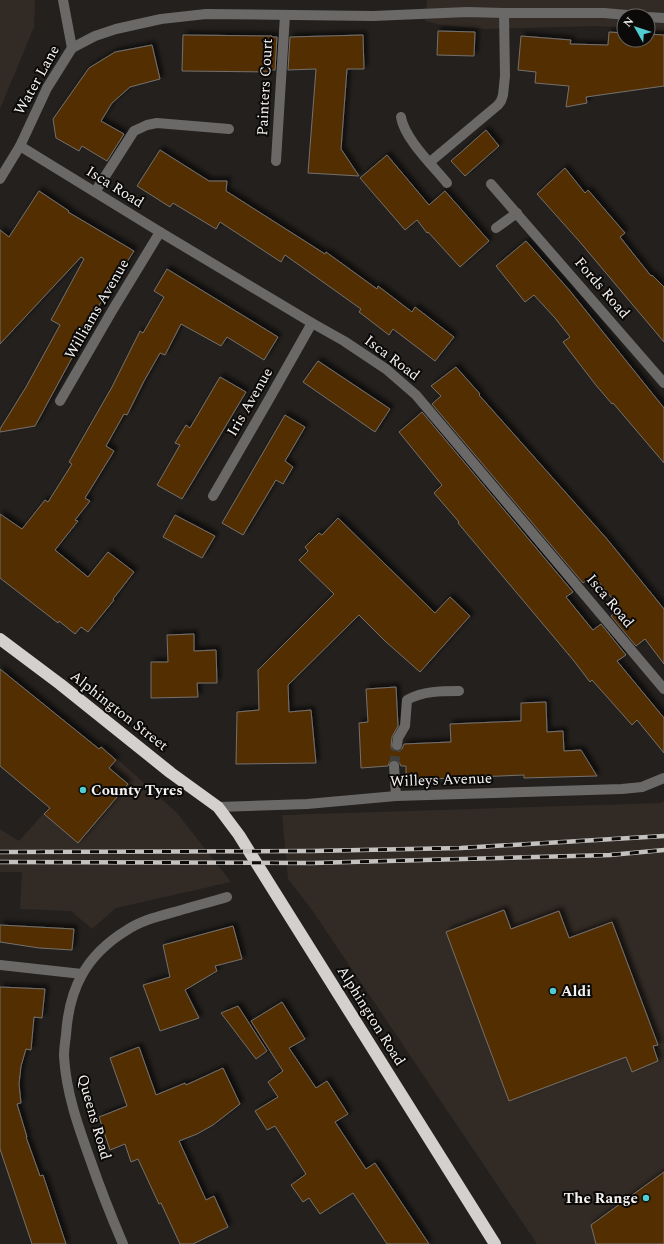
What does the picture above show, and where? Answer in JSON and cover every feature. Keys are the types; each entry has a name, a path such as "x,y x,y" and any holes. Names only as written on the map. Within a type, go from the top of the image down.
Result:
{"highway":[{"name":"Alphington Street","path":"0,639 60,684 171,773 218,807"},
{"name":"Alphington Road","path":"218,807 239,835 495,1244"}],"street":[{"path":"63,0 72,48"},
{"name":"Water Lane","path":"0,179 20,146 47,88 72,48 96,36 116,29 161,19 206,14 373,16 467,12 616,14"},
{"path":"430,162 501,101 505,76 504,13"},
{"name":"Painters Court","path":"276,161 285,15"},
{"path":"401,117 402,124 414,144 447,183"},
{"path":"95,192 134,131 147,125 157,123 229,129"},
{"name":"Isca Road","path":"20,146 160,232 344,341 386,369 416,395 664,689"},
{"name":"Fords Road","path":"491,184 664,383"},
{"path":"496,228 517,213"},
{"name":"Williams Avenue","path":"60,401 160,232"},
{"name":"Iris Avenue","path":"213,496 312,323"},
{"path":"396,745 405,726 407,700 416,694 438,691 459,691"},
{"path":"394,766 396,796"},
{"name":"Willeys Avenue","path":"218,807 307,804 396,796 622,789 642,787 664,778"},
{"name":"Queens Road","path":"122,1244 80,1133 72,1105 66,1076 64,1056 66,1026 70,1001 75,987 92,959 107,944 127,930 152,918 227,897"},
{"path":"0,964 82,974"}],"shaded area":[{"path":"0,0 35,0 34,27 0,109"},
{"path":"427,0 664,0 664,31 656,30 656,8 616,8 616,27 598,26 486,29 441,25 425,21"},
{"path":"102,745 177,813 231,882 116,908 92,929 71,911 20,909 22,872 0,872 0,829 19,841"},
{"path":"664,801 664,1244 537,1244 312,910 288,879 282,815 661,803"}],"building":[{"path":"438,31 475,32 474,56 437,55"},
{"path":"609,32 616,32 616,48 656,48 656,34 664,35 664,86 586,97 587,103 566,107 569,86 535,83 536,72 518,70 521,36 571,40 570,44 608,45"},
{"path":"183,35 277,37 275,70 271,70 271,72 182,71"},
{"path":"363,35 364,69 347,69 341,149 359,176 308,173 316,69 288,70 290,37"},
{"path":"152,45 160,79 130,87 112,103 101,121 124,134 107,161 82,146 79,151 56,138 53,119 89,68 115,52"},
{"path":"486,130 499,146 465,176 451,161"},
{"path":"160,150 209,181 227,181 226,191 325,254 326,252 377,289 378,286 412,312 415,307 454,337 435,361 393,329 389,335 359,312 361,309 285,255 281,262 220,222 216,229 173,203 170,207 137,186"},
{"path":"387,155 429,205 445,191 489,241 460,267 428,232 427,233 417,220 405,230 360,178"},
{"path":"565,168 585,193 588,190 625,233 620,237 651,276 652,275 664,287 664,342 579,241 537,194"},
{"path":"39,191 69,211 68,212 134,251 98,307 100,308 35,426 0,432 0,429 26,387 60,325 51,320 84,259 81,257 0,344 0,230 9,237"},
{"path":"526,241 570,291 664,408 664,463 595,384 569,350 563,342 570,337 555,318 534,295 525,302 496,266"},
{"path":"167,269 278,337 264,360 227,337 221,346 181,324 165,355 160,353 127,415 124,414 106,446 114,451 85,498 90,501 75,520 78,521 55,550 88,577 108,552 134,572 88,632 81,627 75,634 59,621 58,623 0,578 0,514 22,529 45,500 48,502 72,464 69,462 112,387 140,331 143,333 164,297 154,291"},
{"path":"318,361 390,409 375,432 303,382"},
{"path":"456,367 607,539 664,609 664,664 645,639 636,646 611,616 620,608 593,575 583,583 432,404 441,396 431,386"},
{"path":"220,377 246,392 182,499 157,485 180,445 175,443 186,425 190,428"},
{"path":"422,412 573,592 566,597 592,629 593,630 601,624 626,655 617,661 664,718 664,753 637,720 632,725 592,680 590,682 434,493 442,485 399,432"},
{"path":"285,415 305,427 285,461 293,467 283,484 276,480 243,535 222,523"},
{"path":"175,515 215,536 202,558 163,537"},
{"path":"338,518 435,613 450,597 470,616 420,672 385,641 359,615 288,685 289,712 311,710 316,763 236,764 237,712 259,710 258,670 334,594 299,560 308,551 305,547 319,533 322,535"},
{"path":"194,634 194,651 216,650 217,683 197,683 198,697 151,698 151,662 168,662 167,635"},
{"path":"0,669 99,749 101,747 116,760 109,768 128,784 78,843 44,814 50,808 0,766"},
{"path":"396,687 398,726 392,737 391,747 393,750 400,751 404,744 451,742 450,724 521,721 521,703 546,702 547,732 563,731 564,751 581,750 597,776 524,778 524,775 406,780 406,766 401,766 396,760 390,761 388,766 361,768 359,723 368,722 366,689"},
{"name":"Aldi","path":"504,910 511,929 559,911 569,938 612,922 658,1045 653,1046 658,1061 632,1072 626,1057 509,1101 446,932"},
{"path":"0,925 74,929 72,950 39,948 0,942"},
{"path":"233,926 242,959 215,966 217,971 185,990 199,1018 160,1031 143,985 170,977 163,945"},
{"path":"0,987 45,989 42,1018 34,1017 31,1050 26,1049 21,1066 19,1084 21,1103 17,1104 26,1137 40,1176 43,1175 66,1244 32,1244 0,1149"},
{"path":"282,1002 305,1039 289,1048 316,1088 327,1081 348,1114 335,1122 366,1169 375,1163 429,1244 387,1244 353,1193 320,1214 309,1198 303,1202 291,1185 306,1174 275,1126 267,1130 255,1111 278,1097 268,1082 283,1071 251,1021"},
{"path":"238,1006 267,1051 256,1059 221,1013"},
{"path":"139,1047 156,1095 185,1083 186,1085 223,1068 240,1104 213,1125 197,1134 179,1141 206,1200 214,1196 228,1227 193,1244 180,1244 138,1159 131,1162 125,1144 110,1150 99,1117 127,1106 110,1058"},
{"name":"The Range","path":"664,1172 664,1244 596,1244 591,1225"}],"tunnel":[{"path":"394,766 397,745"}],"railway":[{"path":"0,852 312,851 461,848 664,836"},
{"path":"0,862 312,863 610,855 664,850"}],"place":[{"name":"County Tyres","path":"83,790"},
{"name":"Aldi","path":"553,991"},
{"name":"The Range","path":"646,1198"}]}
